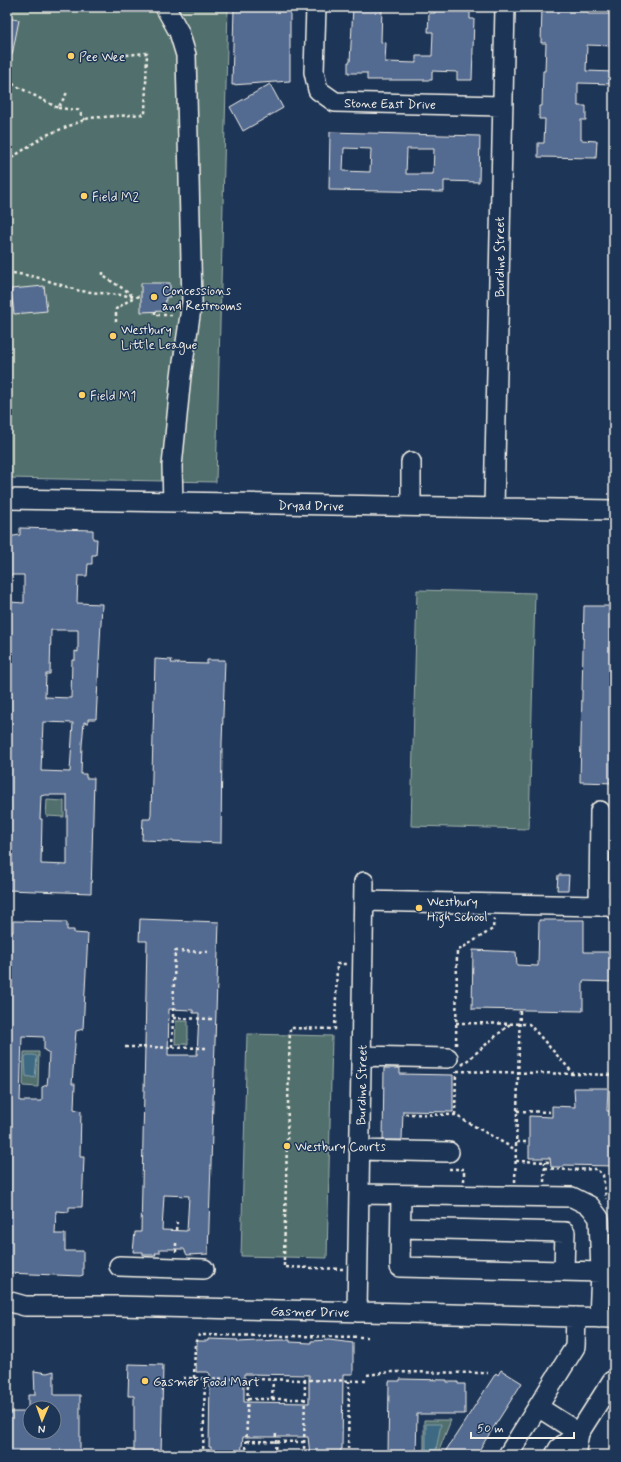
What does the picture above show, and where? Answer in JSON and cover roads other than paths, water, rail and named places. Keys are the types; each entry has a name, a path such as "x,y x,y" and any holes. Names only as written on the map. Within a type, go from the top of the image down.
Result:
{"street":[{"path":"165,7 179,32 186,55 192,302 172,466 173,502"},
{"name":"Stone East Drive","path":"316,7 314,72 318,90 335,102 502,106"},
{"name":"Burdine Street","path":"494,508 505,7"},
{"path":"411,462 411,506"},
{"name":"Dryad Drive","path":"7,499 614,510"},
{"path":"364,901 606,907 600,811"},
{"name":"Burdine Street","path":"357,1312 364,882"},
{"path":"361,1056 454,1061"},
{"path":"359,1150 449,1152"},
{"path":"359,1194 572,1197 590,1206 599,1218 600,1272 606,1318"},
{"path":"401,1195 400,1267 600,1272"},
{"path":"401,1228 565,1232 564,1271"},
{"path":"119,1266 204,1269"},
{"name":"Gasmer Drive","path":"7,1301 16,1308 89,1306 606,1318"},
{"path":"508,1455 575,1347 576,1317"},
{"path":"565,1455 612,1381"},
{"path":"538,1407 579,1433"},
{"path":"555,1455 559,1448 579,1433"},
{"path":"575,1455 579,1433"}],"water":[{"path":"27,1055 34,1055 37,1057 35,1078 26,1076 25,1057"},
{"path":"426,1424 441,1424 436,1450 426,1450"}],"place":[{"name":"Pee Wee","path":"71,56"},
{"name":"Field M2","path":"84,196"},
{"name":"Concessions and Restrooms","path":"154,297"},
{"name":"Westbury Little League","path":"113,336"},
{"name":"Field M1","path":"82,395"},
{"name":"Westbury High School","path":"419,908"},
{"name":"Westbury Courts","path":"287,1146"},
{"name":"Gasmer Food Mart","path":"145,1381"}]}
